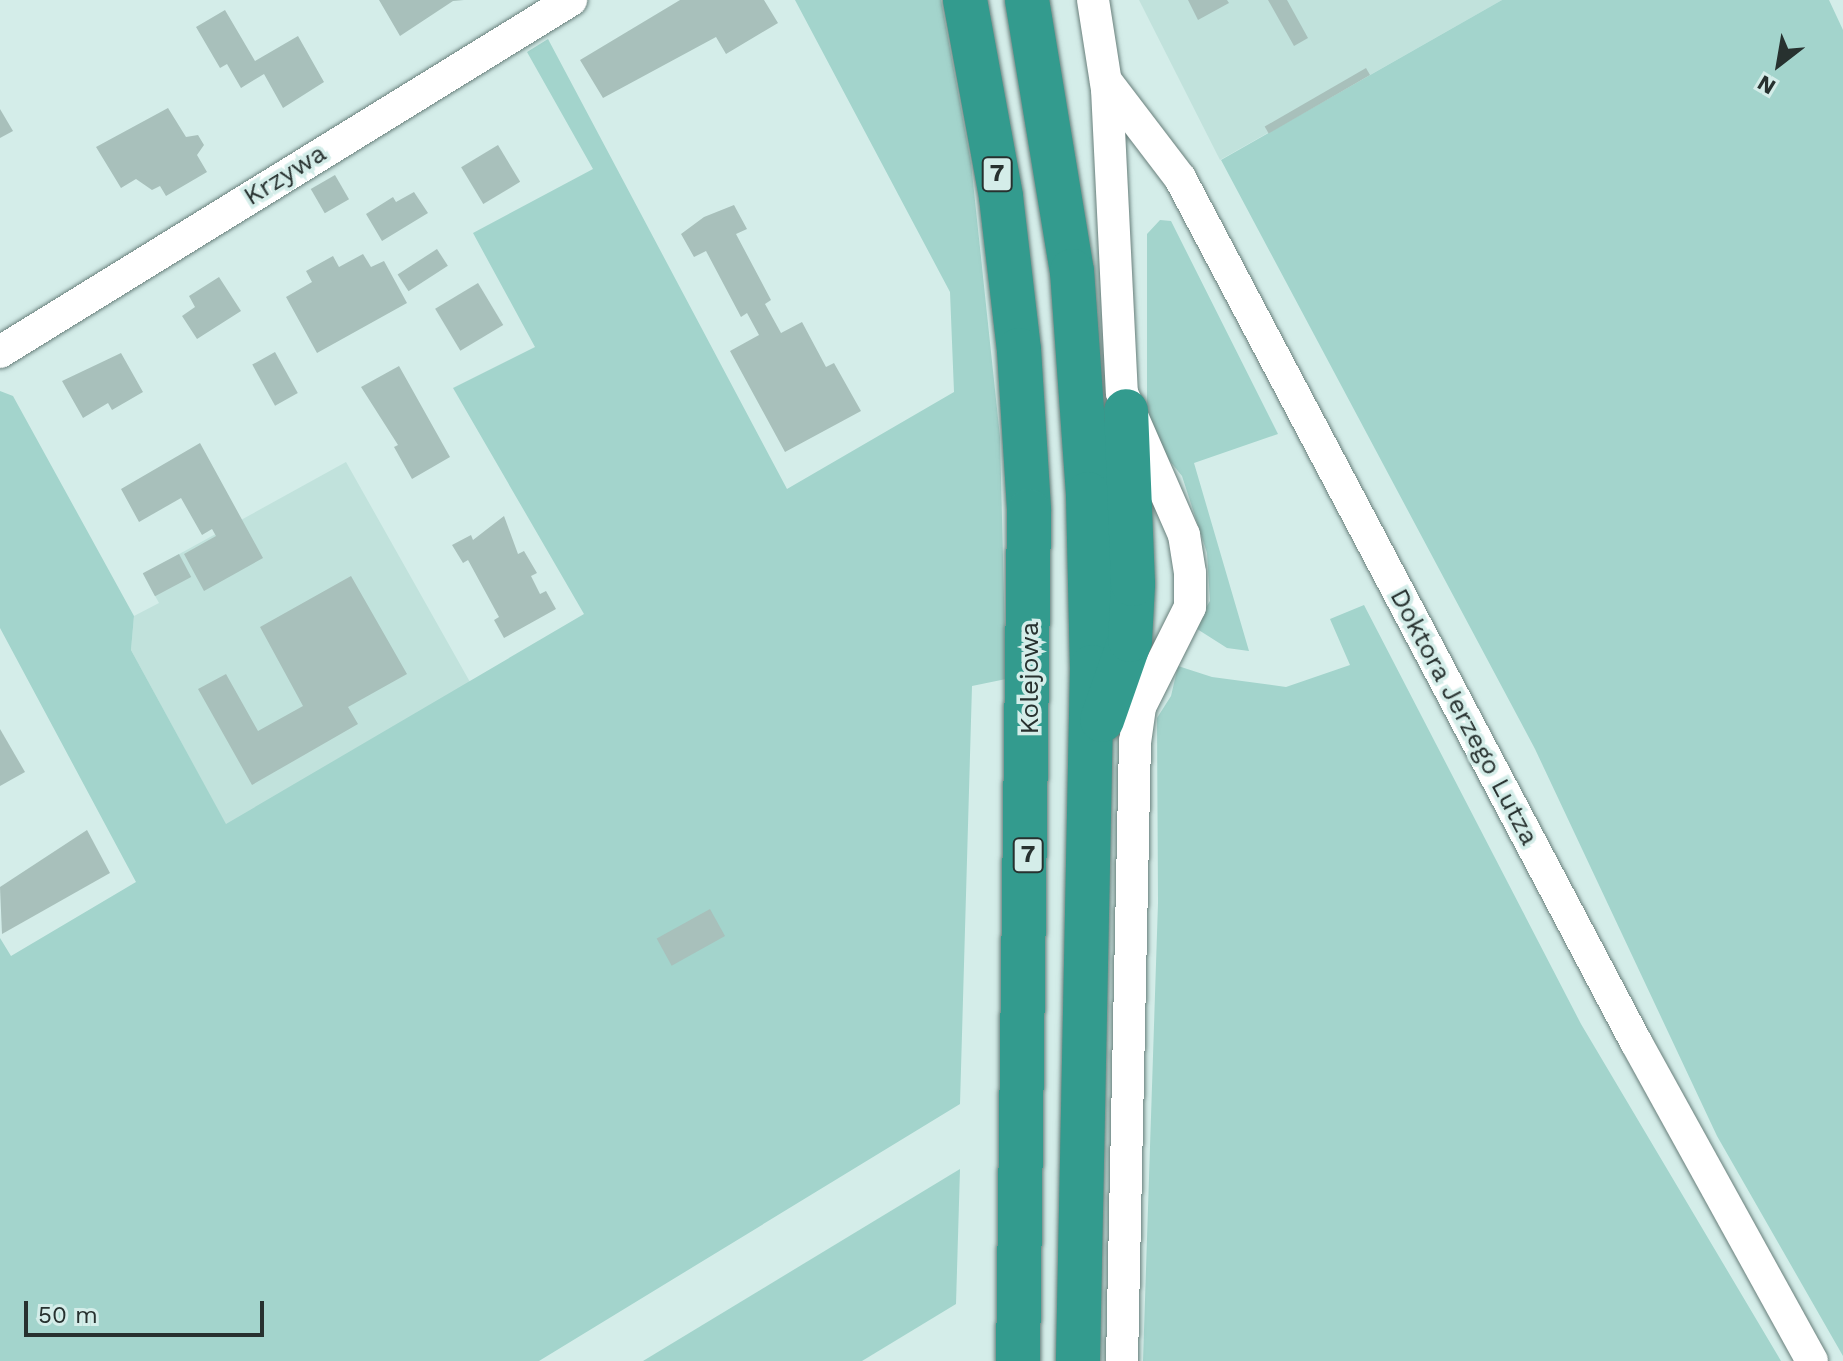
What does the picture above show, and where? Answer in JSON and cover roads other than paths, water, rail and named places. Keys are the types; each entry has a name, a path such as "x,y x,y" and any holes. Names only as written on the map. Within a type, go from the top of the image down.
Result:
{"highway":[{"name":"Kolejowa","path":"965,0 1001,197 1019,350 1029,511 1018,1361"},
{"path":"1027,0 1062,197 1079,344 1089,536 1090,748 1078,1361"},
{"path":"1090,748 1130,640 1133,584 1126,411"}],"street":[{"name":"Krzywa","path":"0,352 571,0"},
{"path":"1093,0 1106,81 1126,411 1184,535 1190,573 1190,607 1140,707 1135,741 1122,1361"},
{"name":"Doktora Jerzego Lutza","path":"1106,81 1180,178 1636,1042 1812,1361"}]}
